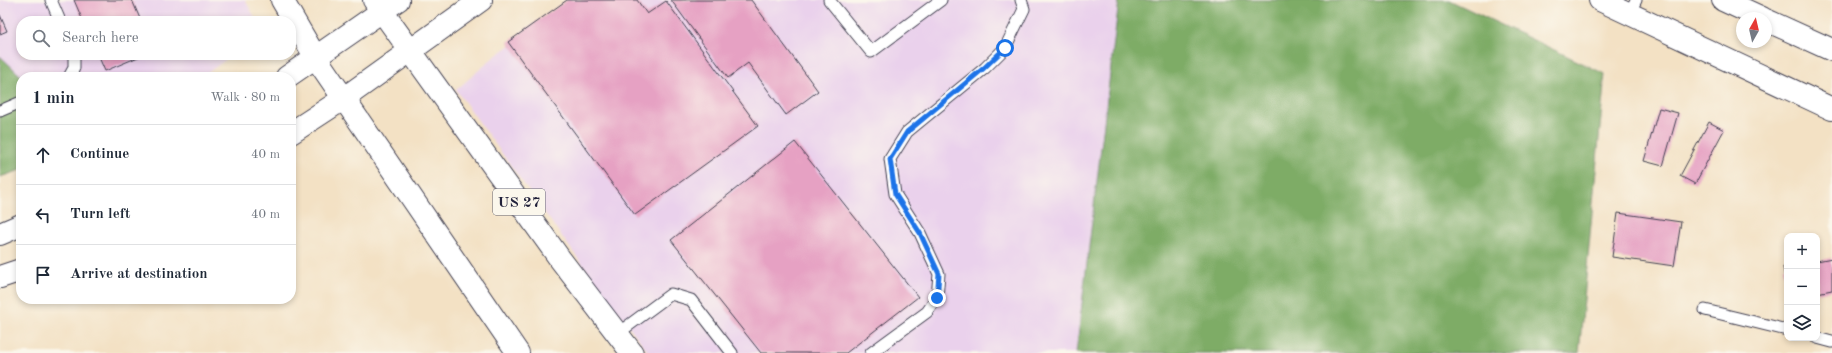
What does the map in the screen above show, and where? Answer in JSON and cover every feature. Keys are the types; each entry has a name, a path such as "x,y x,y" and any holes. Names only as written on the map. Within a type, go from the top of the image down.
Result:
{"main road":[{"path":"282,0 291,16"},
{"path":"296,130 344,99 409,50 482,0"},
{"path":"1600,0 1633,7 1832,109"},
{"path":"1723,0 1749,12"},
{"path":"295,72 316,58 385,4"},
{"name":"US 27","path":"385,4 409,50 560,259 632,353"},
{"path":"1772,23 1832,50"},
{"path":"296,24 316,58 518,353"},
{"path":"0,234 16,227"},
{"path":"0,277 16,272"}],"lane":[{"path":"51,0 58,16"},
{"path":"829,0 871,52 939,1"},
{"path":"871,353 927,312 937,298 939,274 920,233 895,194 890,159 907,132 984,68 1005,48 1024,9 1021,0"},
{"path":"72,72 74,68 74,60"},
{"path":"0,111 16,104"},
{"path":"617,334 671,294 691,300 732,353"},
{"path":"1705,310 1784,329"},
{"path":"1820,339 1832,342"}],"shaded area":[{"path":"0,0 245,0 254,16 16,16 16,60 225,60 209,72 17,72 0,56"},
{"path":"574,0 1119,0 1076,353 649,353 571,249 456,90 494,57"}],"green space":[{"path":"1119,0 1449,0 1605,74 1579,353 1076,353"},
{"path":"0,56 17,72 16,172 0,177"}],"building":[{"path":"74,0 132,0 139,16 81,16"},
{"path":"567,0 637,0 647,14 666,1 758,126 635,215 508,42"},
{"path":"671,0 751,0 818,91 786,115 748,63 728,78"},
{"path":"0,15 7,31 0,34"},
{"path":"100,60 131,60 105,71"},
{"path":"1659,108 1678,113 1663,166 1644,161"},
{"path":"1709,122 1724,130 1695,184 1680,176"},
{"path":"795,142 918,297 846,353 761,353 671,240"},
{"path":"1618,213 1681,222 1674,266 1612,257"},
{"path":"1832,258 1832,290 1820,292 1820,269 1820,260"}],"route":[{"path":"937,298 939,274 920,233 895,194 890,159 907,132 984,68 1005,48"}]}
